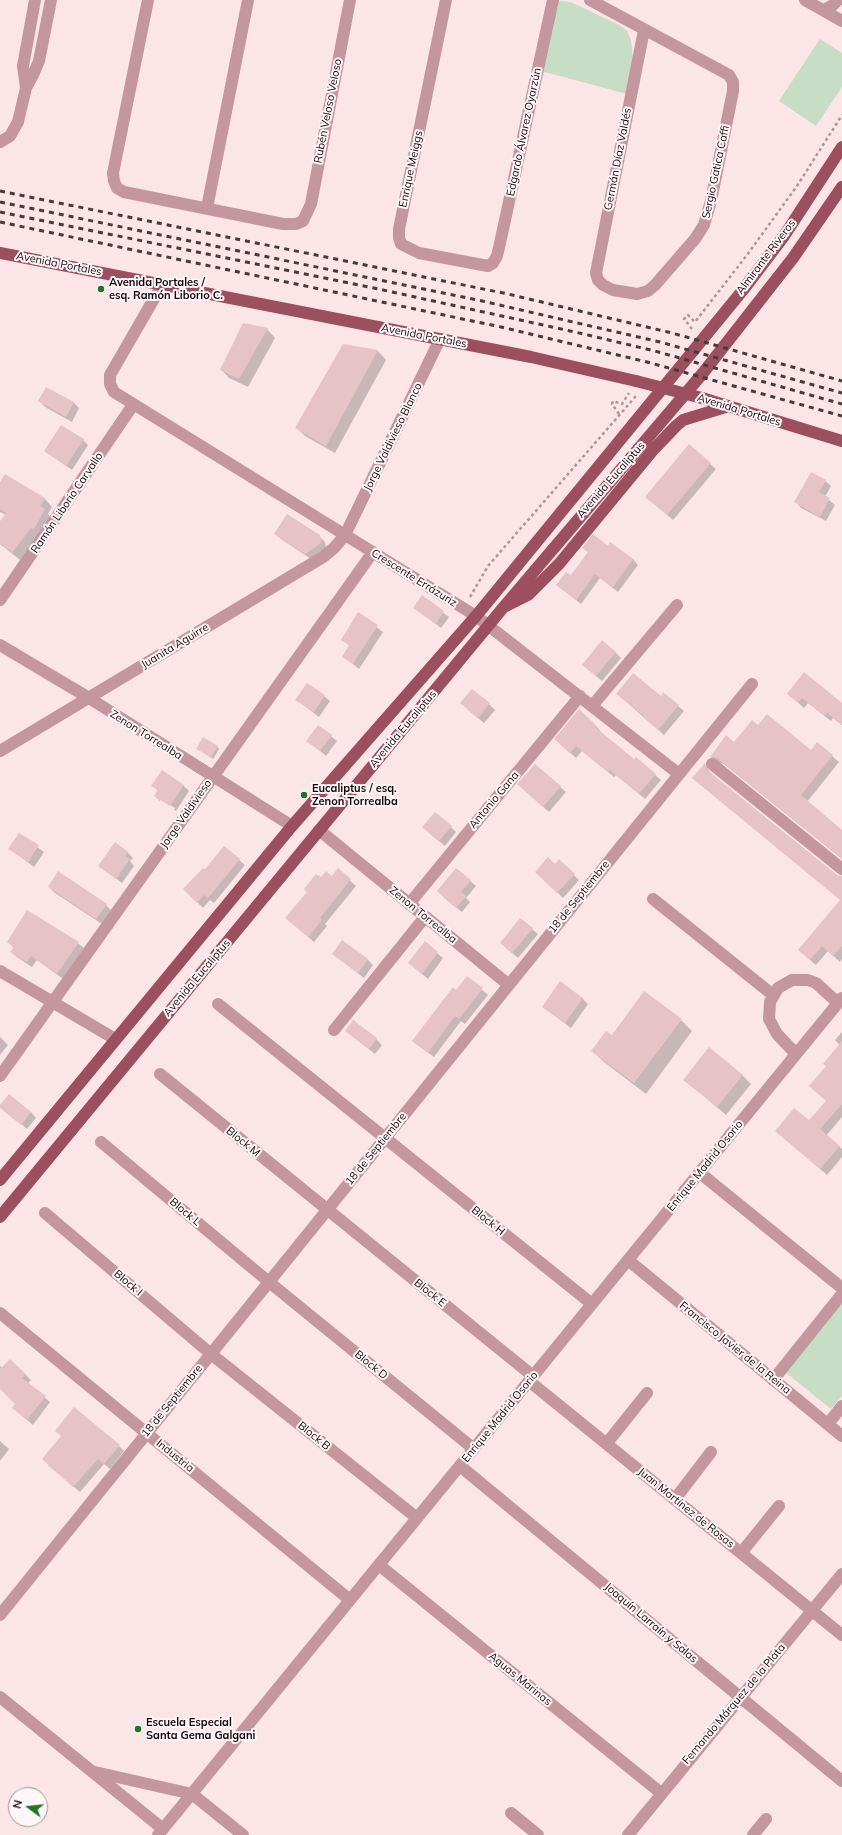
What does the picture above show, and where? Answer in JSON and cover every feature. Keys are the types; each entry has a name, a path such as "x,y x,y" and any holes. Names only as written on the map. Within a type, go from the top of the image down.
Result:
{"main road":[{"name":"Almirante Riveros","path":"683,362 743,290 784,236 842,147"},
{"name":"Almirante Riveros","path":"703,373 792,258 842,187"},
{"name":"Avenida Portales","path":"0,253 440,339 636,381 702,398 842,441"},
{"name":"Avenida Eucaliptus","path":"0,1180 292,826 476,616 683,362"},
{"name":"Avenida Eucaliptus","path":"0,1217 502,608 703,373"},
{"path":"502,608 518,602 528,595 559,564 654,448 676,426 683,420 729,406"}],"street":[{"path":"26,88 23,66 36,0"},
{"path":"0,142 10,136 15,129 26,88 39,61 51,0"},
{"path":"148,0 113,173 114,181 117,188 124,192 206,208 248,0"},
{"name":"Rubén Veloso Veloso","path":"206,208 283,224 296,224 303,221 311,204 350,0"},
{"name":"Enrique Meiggs","path":"446,0 399,229 399,238 401,244 420,253 488,266 493,263"},
{"name":"Edgardo Álvarez Oyarzún","path":"493,263 497,256 500,243 553,0"},
{"path":"591,0 644,30"},
{"path":"805,0 842,21"},
{"path":"824,10 833,6 838,0"},
{"name":"Sergio Gatica Caffi","path":"603,286 626,293 637,294 648,292 695,239 708,216 733,91 733,82 728,75 644,30"},
{"name":"Germán Díaz Valdés","path":"603,286 598,280 596,273 644,30"},
{"name":"Crescente Errázuriz","path":"162,284 110,375 110,384 114,392 476,616 679,774"},
{"name":"Jorge Valdivieso Blanco","path":"345,535 440,339"},
{"name":"Ramón Liborio Carvallo","path":"0,600 133,405"},
{"name":"Juanita Aguirre","path":"0,751 324,558 345,535"},
{"name":"Jorge Valdivieso","path":"0,1076 372,552"},
{"path":"592,706 677,605"},
{"name":"Zenon Torrealba","path":"0,645 89,698 292,826"},
{"name":"18 de Septiembre","path":"0,1615 752,684"},
{"name":"Antonio Gana","path":"409,904 580,696"},
{"path":"712,764 842,869"},
{"name":"Zenon Torrealba","path":"319,830 509,985"},
{"path":"653,899 773,995"},
{"path":"334,1030 425,917"},
{"path":"0,971 115,1039"},
{"path":"796,1054 778,1034 770,1019 769,1011 773,995 785,983 800,979 816,983 840,1001"},
{"name":"Enrique Madrid Osorio","path":"161,1832 840,1001"},
{"name":"Block H","path":"218,1004 592,1304"},
{"name":"Block M","path":"160,1074 327,1210"},
{"name":"Block L","path":"101,1142 269,1282"},
{"path":"700,1173 842,1288"},
{"name":"Block E","path":"327,1210 531,1378"},
{"name":"Block I","path":"45,1213 211,1354"},
{"name":"Francisco Javier de la Reina","path":"628,1260 842,1436"},
{"name":"Block D","path":"269,1282 474,1449"},
{"path":"773,1380 842,1294"},
{"name":"Industria","path":"0,1313 350,1600"},
{"name":"Block B","path":"211,1354 417,1518"},
{"name":"Juan Martínez de Rosas","path":"531,1378 607,1444 842,1636"},
{"path":"607,1444 647,1393"},
{"path":"828,1424 842,1406"},
{"path":"675,1499 712,1452"},
{"name":"Joaquín Larraín y Salas","path":"460,1466 842,1781"},
{"path":"741,1552 779,1506"},
{"name":"Aguas Marinas","path":"379,1565 661,1793"},
{"name":"Fernando Márquez de la Plata","path":"628,1835 842,1574"},
{"path":"0,1697 92,1772 161,1832"},
{"path":"92,1772 192,1794 243,1835"},
{"path":"511,1813 538,1835"},
{"path":"753,1835 766,1818"}],"path":[{"path":"690,333 693,328 684,319 688,315 695,322 797,186 842,115"},
{"path":"620,414 612,404 614,401 622,404 636,381"},
{"path":"463,608 488,566 630,403"}],"green space":[{"path":"559,1 571,2 619,25 627,31 631,40 633,59 627,94 541,71"},
{"path":"820,39 842,53 842,87 816,126 779,101"},
{"path":"842,1303 842,1396 831,1409 785,1372"}],"building":[{"path":"243,323 268,328 239,379 220,370"},
{"path":"343,344 378,350 326,446 295,428"},
{"path":"46,387 74,402 66,417 38,401"},
{"path":"61,425 84,439 66,466 44,451"},
{"path":"689,444 711,463 667,515 645,497"},
{"path":"811,472 826,480 819,492 830,498 820,517 794,502"},
{"path":"5,474 45,498 40,506 45,509 34,529 31,528 12,553 0,543 0,521 6,513 0,509 0,482"},
{"path":"287,514 320,535 321,543 305,554 274,534"},
{"path":"593,534 608,546 610,542 633,559 613,587 595,574 576,600 556,585 566,572 571,575 588,552 582,548"},
{"path":"422,595 444,611 436,624 413,608"},
{"path":"358,612 378,625 353,664 342,657 349,645 341,640"},
{"path":"602,640 616,652 596,676 582,665"},
{"path":"804,672 842,703 842,725 827,713 825,716 802,698 798,703 787,694"},
{"path":"633,673 661,696 663,692 679,705 658,730 643,717 644,716 616,694"},
{"path":"307,683 325,695 314,712 295,700"},
{"path":"472,689 490,703 478,718 460,703"},
{"path":"579,709 595,724 594,726 634,759 636,757 656,774 639,794 610,770 608,772 576,746 570,753 554,739"},
{"path":"767,714 811,750 817,742 833,755 801,795 842,830 842,859 717,758 710,757 726,735 734,742 752,720 758,725"},
{"path":"318,725 332,735 320,751 306,741"},
{"path":"203,737 218,746 211,757 196,749"},
{"path":"705,763 707,770 837,875 842,876 842,946 833,956 822,946 810,960 798,950 840,900 692,778"},
{"path":"535,764 561,786 543,807 517,784"},
{"path":"162,770 184,785 170,806 154,796 158,790 151,786"},
{"path":"435,812 452,826 439,841 422,827"},
{"path":"19,833 39,845 28,862 8,849"},
{"path":"115,842 128,852 125,856 130,859 116,879 98,866"},
{"path":"224,846 240,859 208,898 204,895 197,903 183,889 203,868 205,869"},
{"path":"548,857 555,864 559,859 575,874 557,893 535,872"},
{"path":"338,868 351,879 320,918 322,920 308,937 285,918 307,892 304,889 316,874 321,877 326,871 332,876"},
{"path":"456,868 471,880 461,892 466,896 456,908 437,891"},
{"path":"58,871 107,904 96,919 48,887"},
{"path":"27,910 79,942 57,974 31,956 27,962 10,952 14,947 7,942"},
{"path":"520,918 533,928 512,953 500,943"},
{"path":"342,940 368,959 358,973 332,954"},
{"path":"425,941 438,952 422,974 408,963"},
{"path":"467,976 483,988 459,1019 455,1016 428,1053 412,1041 453,987 456,990"},
{"path":"560,981 583,998 565,1023 542,1007"},
{"path":"644,991 682,1019 634,1083 591,1051 606,1031 612,1035"},
{"path":"353,1020 377,1038 369,1049 345,1031"},
{"path":"842,1041 842,1104 820,1129 840,1146 820,1169 775,1131 794,1108 809,1120 826,1101 809,1086 826,1066 823,1064"},
{"path":"709,1047 743,1075 717,1107 683,1080"},
{"path":"9,1094 31,1112 21,1125 0,1108 0,1105"},
{"path":"10,1359 26,1374 22,1378 46,1396 27,1420 12,1408 15,1404 0,1389 0,1369"},
{"path":"74,1407 120,1445 104,1464 98,1459 73,1487 42,1459 61,1436 55,1431"}],"railway":[{"path":"0,191 508,294 672,333 842,381"},
{"path":"0,202 482,301 660,342 842,393"},
{"path":"0,212 374,288 575,332 655,351 842,404"},
{"path":"0,222 501,327 647,362 842,416"}],"place":[{"name":"Avenida Portales / esq. Ramón Liborio C.","path":"101,289"},
{"name":"Eucaliptus / esq. Zenon Torrealba","path":"304,795"},
{"name":"Escuela Especial Santa Gema Galgani","path":"138,1729"}]}
